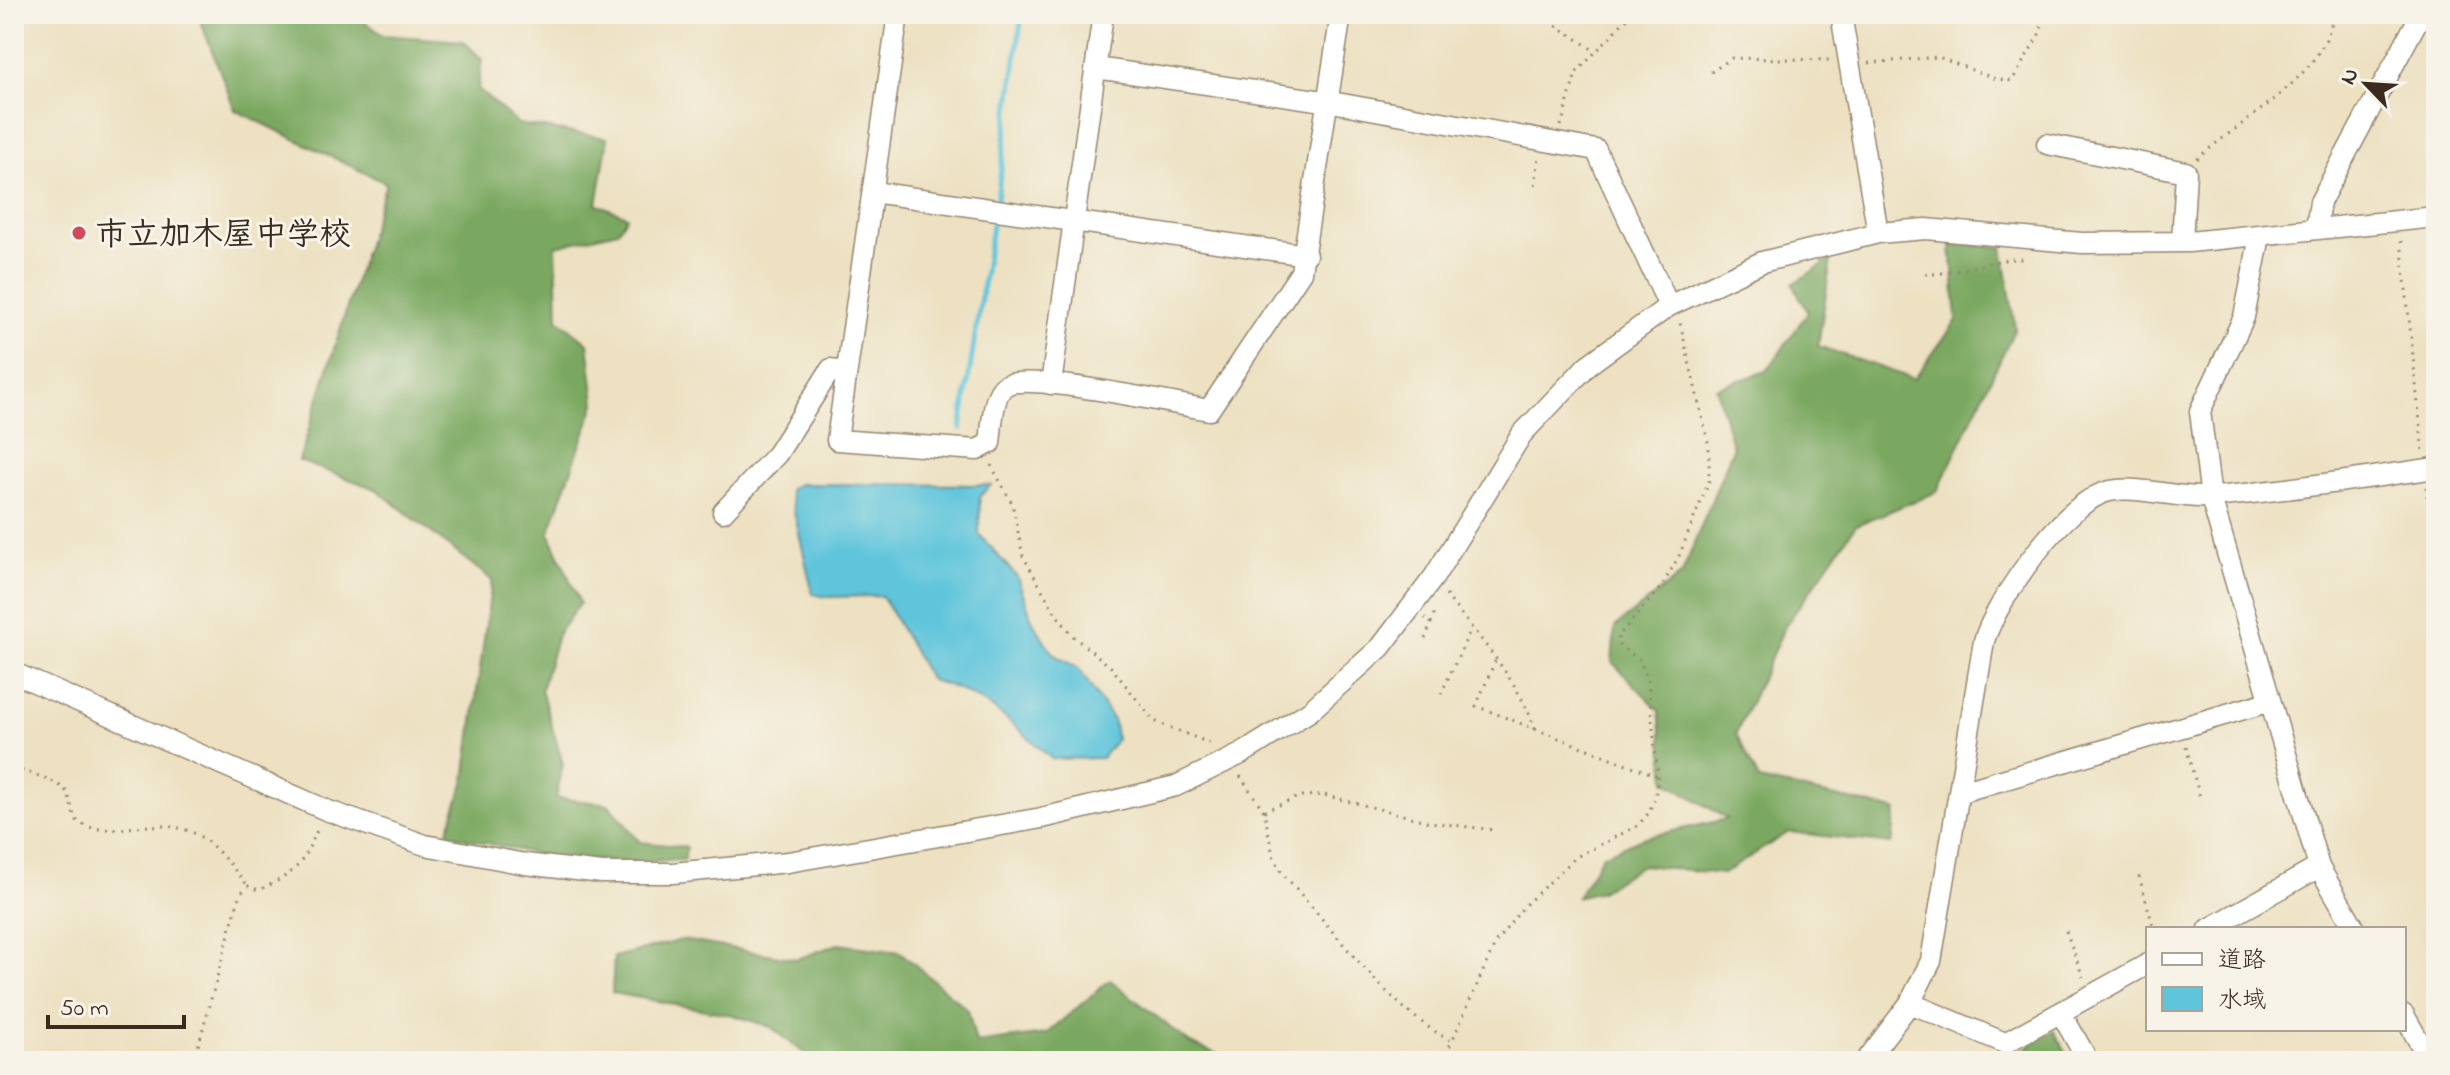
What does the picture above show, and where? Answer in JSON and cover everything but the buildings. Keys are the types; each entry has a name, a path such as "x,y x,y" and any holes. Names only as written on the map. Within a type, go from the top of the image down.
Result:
{"street":[{"path":"898,14 837,440 981,448 990,443 999,393 1004,386 1016,382 1051,384 1209,410 1301,272 1341,14"},
{"path":"1051,384 1103,14"},
{"path":"1841,14 1878,233"},
{"path":"2316,228 2320,202 2417,15"},
{"path":"1096,68 1596,150 1671,305"},
{"path":"2047,144 2186,172 2182,242"},
{"path":"873,192 1306,255"},
{"path":"14,673 326,810 425,845 525,864 602,873 673,873 788,862 1042,818 1176,786 1228,760 1310,711 1381,647 1434,577 1522,434 1588,365 1671,305 1762,262 1878,233 1926,229 2082,243 2182,242 2436,217"},
{"path":"2260,236 2244,317 2200,411 2211,498 2268,702 2319,867 2354,927"},
{"path":"723,512 777,454 831,369 844,375"},
{"path":"1866,1061 1910,1003 1931,961 1984,641 1992,617 2024,567 2068,519 2086,504 2110,491 2211,498 2430,469"},
{"path":"1961,792 2268,702"},
{"path":"2213,927 2319,867"},
{"path":"1910,1003 2005,1043 2146,965"},
{"path":"2061,1013 2088,1061"},
{"path":"2406,1019 2430,1061"}],"path":[{"path":"1545,14 1554,24 1595,51"},
{"path":"1535,185 1571,82 1595,51 1631,14"},
{"path":"1711,72 1732,58 1849,62 1938,57 1996,79 2012,81 2040,33 2045,14"},
{"path":"2186,172 2227,132 2270,105 2296,78 2328,36 2333,14"},
{"path":"2399,221 2430,469 2435,568"},
{"path":"1925,274 1948,274 1991,260 2033,259"},
{"path":"1443,1061 1503,930 1576,857 1637,826 1655,799 1658,776 1645,667 1618,645 1618,636 1662,586 1679,556 1709,481 1709,446 1671,305"},
{"path":"981,448 1012,503 1023,556 1056,614 1074,637 1111,667 1154,721 1213,744 1228,760 1264,811 1273,855 1282,873 1386,988 1431,1030 1452,1041"},
{"path":"1431,623 1448,593 1528,707 1535,729"},
{"path":"1441,694 1472,629"},
{"path":"1495,661 1476,706 1658,776"},
{"path":"2180,728 2201,801"},
{"path":"14,768 63,788 72,803 75,819 81,824 107,829 166,824 196,833 210,842 248,886 259,890 303,864 326,810"},
{"path":"1264,811 1301,796 1324,795 1430,822 1493,830"},
{"path":"2139,876 2153,927"},
{"path":"194,1061 240,894 248,886"},
{"path":"2066,931 2090,996"}],"green space":[{"path":"202,14 307,14 315,19 326,14 354,14 383,35 463,41 482,59 478,89 518,124 608,138 597,204 627,216 618,231 556,246 558,319 588,343 595,404 549,533 580,603 557,635 541,690 563,764 556,798 608,804 640,842 687,847 684,860 622,862 540,855 447,834 465,780 492,580 376,489 299,461 386,183 235,110 201,22"},
{"path":"1951,244 2003,247 2015,328 1937,492 1856,525 1784,628 1736,734 1759,780 1896,810 1892,844 1789,832 1723,874 1642,865 1600,891 1577,897 1603,855 1642,838 1727,819 1666,781 1659,710 1612,662 1615,627 1682,574 1733,448 1716,388 1767,371 1808,312 1793,284 1831,259 1818,346 1914,379 1957,320"},
{"path":"682,940 797,959 838,944 900,952 968,1010 976,1043 1046,1034 1110,980 1190,1043 1234,1061 814,1061 771,1027 733,1015 612,993 614,957"},
{"path":"2054,1031 2071,1061 2025,1061 2021,1051"}],"water":[{"path":"798,484 991,485 980,496 979,534 1017,577 1033,622 1053,654 1079,669 1114,722 1116,740 1102,758 1052,759 982,701 930,680 882,596 826,597 813,594 789,490"}],"waterway":[{"path":"997,199 1022,14"},
{"path":"961,428 993,219"}],"place":[{"name":"市立加木屋中学校","path":"79,233"}]}
